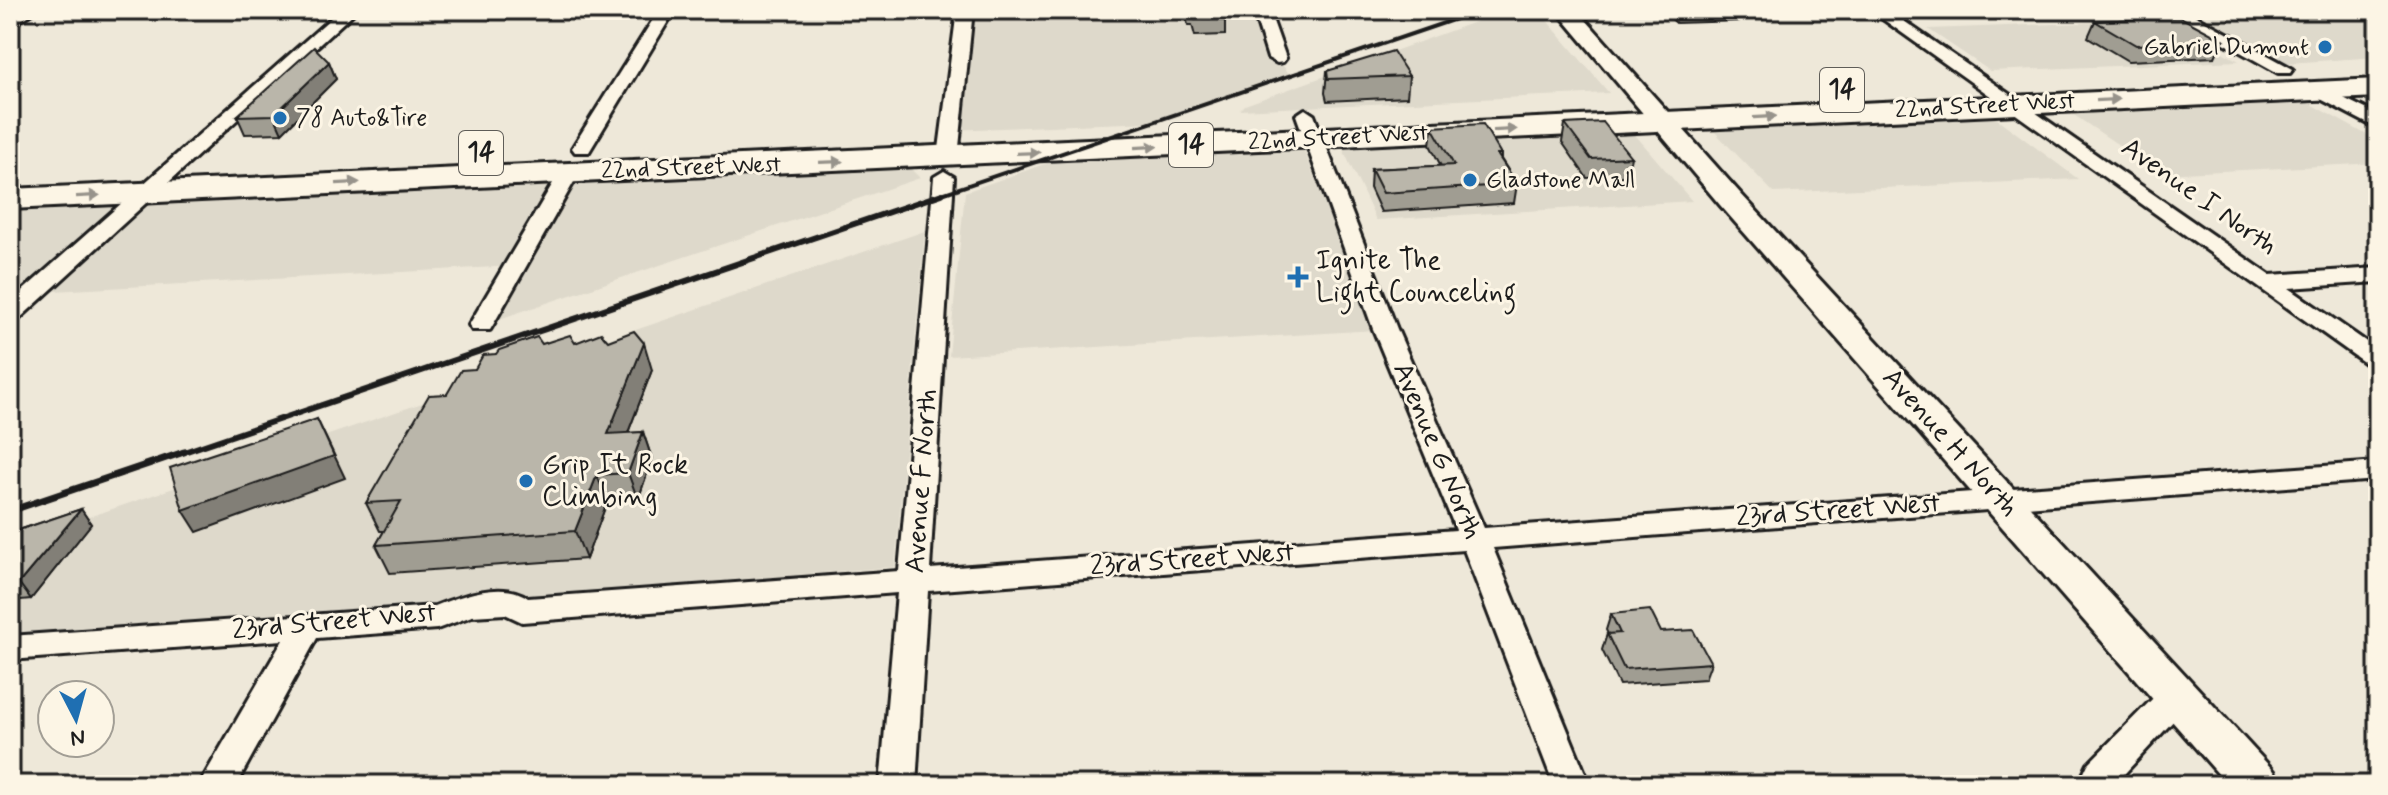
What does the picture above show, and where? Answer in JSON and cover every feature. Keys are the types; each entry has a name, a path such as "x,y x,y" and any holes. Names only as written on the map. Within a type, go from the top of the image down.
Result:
{"main road":[{"name":"22nd Street West","path":"1653,111 1984,84 2378,65"},
{"name":"22nd Street West","path":"10,174 174,167 940,155 1310,127 1653,111 2015,105 2378,88"},
{"name":"22nd Street West","path":"10,199 145,193 575,160 940,155 961,165 988,155 1310,127"}],"street":[{"path":"10,22 30,10"},
{"path":"10,315 349,10"},
{"path":"481,325 575,160 667,10"},
{"name":"Avenue F North","path":"898,785 915,580 940,155 965,10"},
{"path":"1261,10 1277,58"},
{"name":"Avenue H North","path":"1566,10 2257,785"},
{"name":"Avenue I North","path":"1878,10 2378,361"},
{"path":"2173,10 2284,69"},
{"path":"2319,91 2378,123"},
{"name":"Avenue G North","path":"1310,127 1385,329 1474,538 1572,785"},
{"path":"2268,282 2378,275"},
{"name":"23rd Street West","path":"10,648 437,617 469,605 511,602 522,610 2378,471"},
{"path":"217,785 307,626"},
{"path":"2096,785 2101,775 2177,695"}],"shaded area":[{"path":"966,10 1261,10 1277,58 1290,75 1151,122 951,130"},
{"path":"1508,10 1538,10 1609,93 1240,110 1245,105"},
{"path":"2378,10 2378,57 2288,63 2200,17"},
{"path":"2162,20 2239,61 1990,71 1928,29"},
{"path":"2305,101 2378,141 2378,163 2162,174 2068,111"},
{"path":"1992,115 2078,179 1774,193 1712,129"},
{"path":"1631,130 1692,201 1376,220 1342,147"},
{"path":"1303,148 1375,330 949,356 965,192 1056,160"},
{"path":"910,168 920,178 481,325 514,266 35,292 10,315 10,211"},
{"path":"925,231 895,567 10,638 10,544"}],"building":[{"path":"1193,10 1222,10 1225,19 1195,20"},
{"path":"2180,17 2223,40 2136,45 2095,21"},
{"path":"314,47 329,62 274,115 237,116"},
{"path":"1393,51 1409,76 1328,79 1327,71"},
{"path":"1603,122 1631,157 1591,159 1565,124"},
{"path":"1483,124 1501,154 1497,154 1517,184 1383,193 1371,169 1454,165 1432,127"},
{"name":"Grip It Rock Climbing","path":"634,331 644,343 608,434 643,432 628,473 597,475 575,531 376,545 401,501 366,503 429,395 447,394 461,370 475,369 483,355 496,354 499,350 537,337 542,344 570,335 575,343 601,333 608,341"},
{"path":"317,419 334,456 183,510 170,468"},
{"path":"81,509 19,583 10,584 10,533"},
{"path":"1650,610 1661,632 1693,630 1711,663 1624,669 1607,634 1620,633 1611,614"}],"railway":[{"path":"936,196 1482,10"},
{"path":"178,454 942,194"},
{"path":"10,511 184,452"}],"place":[{"name":"Gabriel Dumont","path":"2325,47"},
{"name":"78 Auto&Tire","path":"280,118"},
{"name":"Gladstone Mall","path":"1470,180"},
{"name":"Ignite The Light Counceling","path":"1298,277"},
{"name":"Grip It Rock Climbing","path":"526,481"}]}
